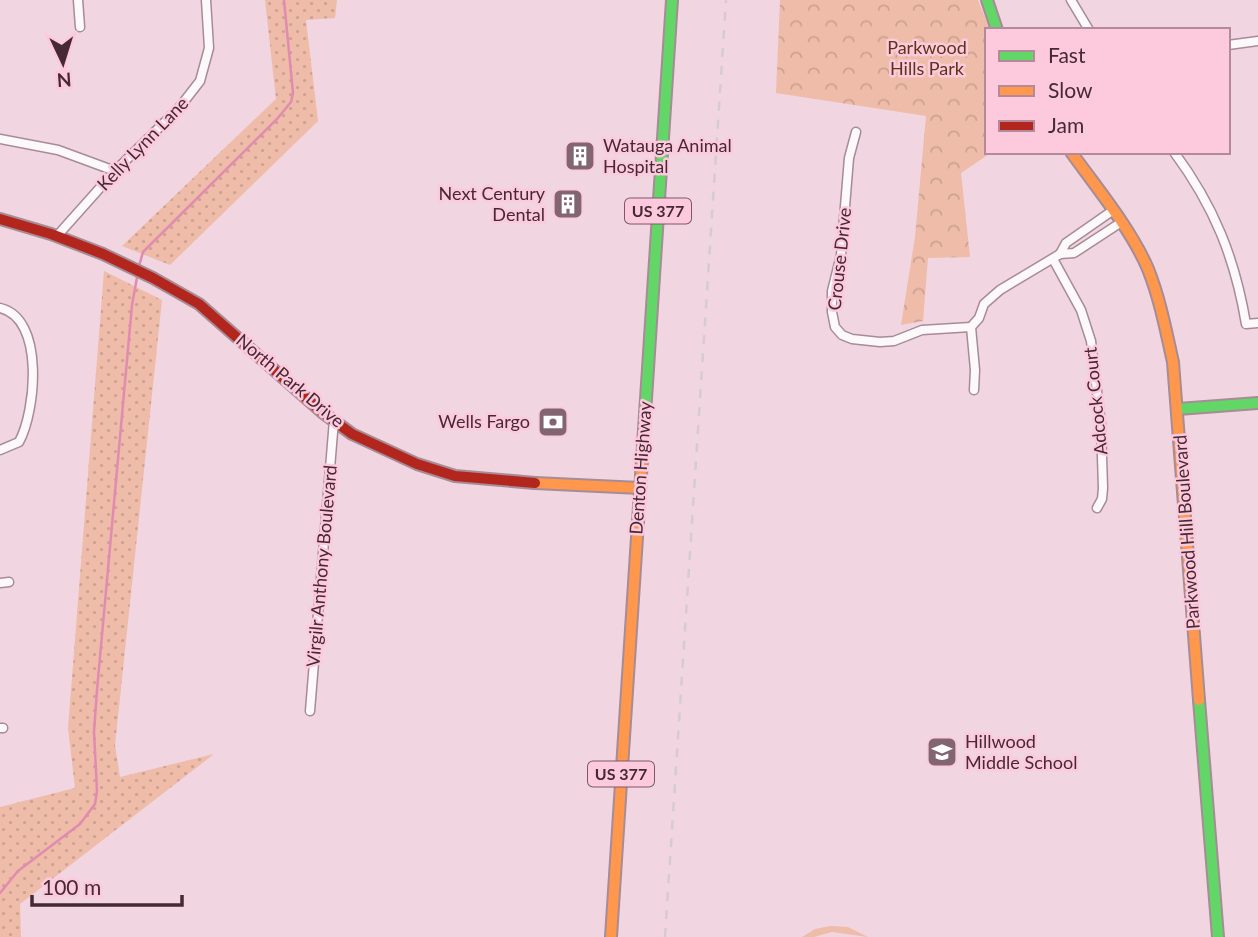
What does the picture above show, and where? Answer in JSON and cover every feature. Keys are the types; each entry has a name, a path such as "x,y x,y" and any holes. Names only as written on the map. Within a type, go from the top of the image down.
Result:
{"street":[{"path":"78,0 80,27"},
{"name":"Kelly Lynn Lane","path":"57,236 178,108 200,81 209,48 206,0"},
{"name":"Denton Highway","path":"611,937 672,0"},
{"path":"987,0 996,28"},
{"path":"1071,0 1088,28"},
{"path":"1230,45 1258,41"},
{"name":"Crouse Drive","path":"856,132 849,158 842,255 832,291 835,327 842,335 852,339 880,342 894,341 922,330 971,327"},
{"path":"0,139 58,150 116,171"},
{"name":"Parkwood Hill Boulevard","path":"1072,154 1147,267 1161,308 1173,362 1218,937"},
{"path":"1175,154 1191,175 1228,247 1239,283 1246,324 1258,323"},
{"path":"1057,257 1066,243 1112,211"},
{"name":"North Park Drive","path":"0,219 57,236 163,284 199,304 352,434 417,464 455,476 482,480 640,488"},
{"path":"974,390 971,327 984,304 1000,290 1057,257 1074,253 1120,223"},
{"name":"Adcock Court","path":"1057,257 1081,310 1091,341 1101,425 1103,488 1102,499 1097,508"},
{"path":"0,308 19,317 29,336 32,375 25,432 19,442 0,450"},
{"path":"1178,409 1258,403"},
{"name":"Virgilr Anthony Boulevard","path":"310,711 334,420"}],"green space":[{"path":"265,0 337,0 335,18 306,20 318,121 170,265 122,246 276,99"},
{"name":"Parkwood Hills Park","path":"780,0 978,0 989,28 985,28 985,154 989,154 961,173 970,257 928,258 923,321 901,325 915,237 926,116 776,93"},
{"path":"104,271 162,300 115,745 120,777 214,754 20,904 21,937 0,937 0,807 75,788 68,728"},
{"path":"848,927 868,937 832,932 802,937 815,929"}],"waterway":[{"path":"139,266 143,252 291,102 293,93 284,0"},
{"path":"0,893 18,871 80,824 95,804 97,791 94,732 97,690 132,305 138,272"}],"railway":[{"path":"665,937 726,0"}],"traffic: fast":[{"path":"643,445 672,0"},
{"path":"987,0 996,28"},
{"path":"1178,409 1258,403"},
{"path":"1199,700 1218,937"}],"traffic: slow":[{"path":"1072,154 1141,254 1152,280 1165,327 1173,362 1199,700"},
{"path":"611,937 643,445"},
{"path":"535,483 640,488"}],"traffic: jam":[{"path":"0,219 51,234 103,254 199,304 322,412 352,434 417,464 455,476 535,483"}],"place":[{"name":"Watauga Animal Hospital","path":"580,156"},
{"name":"Next Century Dental","path":"568,204"},
{"name":"Wells Fargo","path":"553,422"},
{"name":"Hillwood Middle School","path":"942,752"}]}
